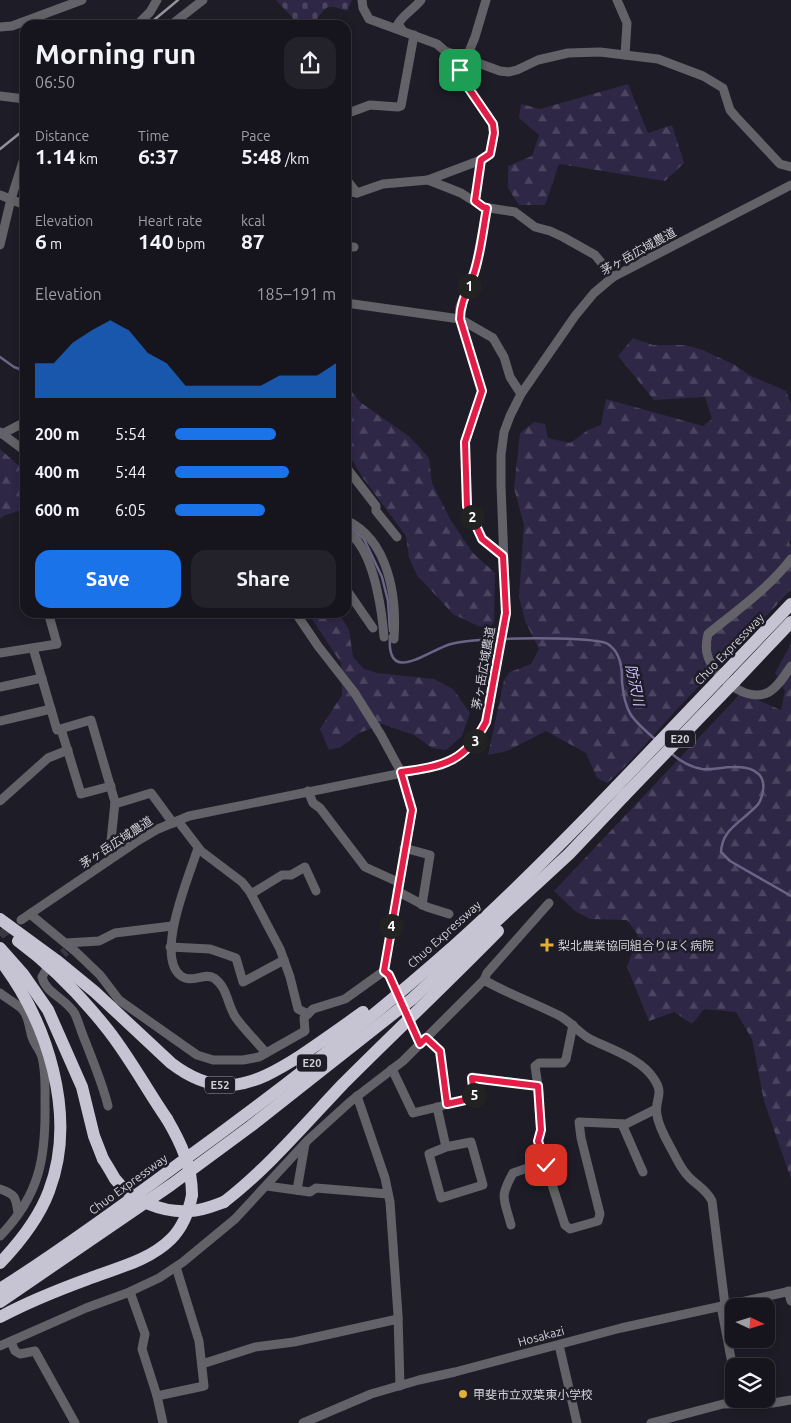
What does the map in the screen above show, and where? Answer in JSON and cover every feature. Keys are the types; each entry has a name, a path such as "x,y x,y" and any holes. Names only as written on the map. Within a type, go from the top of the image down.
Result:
{"highway":[{"name":"Chuo Expressway","path":"730,677 791,604"},
{"name":"Chuo Expressway","path":"0,1289 73,1240 243,1118 404,989 456,944 620,791 730,677 791,622"},
{"name":"Chuo Expressway","path":"0,1302 160,1193 251,1126 412,999 569,854 620,791"},
{"path":"0,948 23,974 51,1017 82,1087 94,1136 103,1159 116,1180 141,1201 158,1208 191,1211 224,1202 251,1179 345,1083 445,986 569,854"},
{"name":"E52","path":"0,918 95,992 184,1073 207,1083 231,1086 253,1081 279,1069 329,1036 456,944"},
{"path":"0,928 55,972 109,1031 178,1138 190,1167 192,1181 190,1205 178,1232 161,1248 146,1257 66,1287 20,1306 0,1317"},
{"path":"0,960 14,978 32,1012 46,1048 56,1086 60,1127 57,1163 50,1191 36,1218 0,1263"}],"street":[{"path":"28,20 82,0"},
{"path":"142,20 150,12 157,0"},
{"path":"177,20 203,0"},
{"path":"362,0 363,8 369,19 437,44 445,51 500,71 509,72 523,68 538,60 568,53 600,52 658,58 688,69 723,88 730,110 736,117 780,164 791,167"},
{"path":"403,31 398,24 401,18 410,12 421,0"},
{"path":"351,191 357,193 384,184 428,180 481,160 490,154 494,133 493,124 463,80 460,70 475,37 486,0"},
{"path":"617,0 627,23 625,55"},
{"path":"0,27 20,23"},
{"path":"351,112 370,105 401,106 414,35"},
{"path":"0,96 20,98"},
{"path":"475,201 481,160"},
{"path":"0,245 11,199 20,174"},
{"path":"428,180 461,193 483,207 515,212 535,227 550,231 595,255 613,277"},
{"path":"351,185 357,193"},
{"name":"茅ヶ岳広域農道","path":"22,920 136,842 158,829 175,822 202,813 401,772 434,767 452,760 472,744 486,722 506,613 503,556 502,455 504,432 521,394 585,302 613,277 791,185"},
{"path":"0,195 20,203"},
{"path":"487,208 475,270 460,307 460,319 482,391 465,442 467,506 482,539 503,556"},
{"path":"351,304 460,319 493,338 504,357 510,377 521,394"},
{"path":"1,433 20,424"},
{"path":"1,433 20,446"},
{"path":"351,474 376,506 376,511 397,537"},
{"path":"351,522 360,527 367,534 381,555 388,574 393,597 396,618 394,639"},
{"path":"351,536 360,544 374,576 384,636"},
{"path":"791,559 759,593 708,634 706,645 708,658 717,672 737,691 762,695 771,692 791,666"},
{"path":"351,596 373,628"},
{"path":"0,653 57,644 50,618"},
{"path":"299,618 354,692 401,772 412,810 398,882 386,973 421,1040 440,1051 447,1104"},
{"path":"33,648 57,730 91,720 115,804 109,860"},
{"path":"0,687 42,678"},
{"path":"0,721 51,709"},
{"path":"62,729 81,794 110,786"},
{"path":"0,802 48,758 68,750"},
{"path":"308,791 313,803 320,808 365,867 398,882"},
{"path":"115,804 151,793 198,848 242,882 280,949 298,1009 308,1014"},
{"path":"198,848 172,926 170,947 174,966 178,974 189,980 206,976 213,978 226,992 235,1017 266,1053"},
{"path":"404,848 430,855 422,905"},
{"path":"250,894 282,875 291,875 305,867 316,891"},
{"path":"397,892 422,905 449,914"},
{"path":"0,1346 86,1308 130,1292 159,1278 176,1267 235,1219 305,1144 357,1096 392,1069 484,980 487,973 549,903"},
{"path":"30,914 100,975 119,1000 197,1055 213,1060 227,1062 243,1060 266,1053 305,1031 304,1018 313,1009 345,1000 386,973"},
{"path":"67,947 99,941 115,933 172,926"},
{"path":"170,947 210,949 236,958 243,982 284,960"},
{"path":"46,970 42,976 44,984 53,994 66,1002 74,1013 104,1088 108,1106"},
{"path":"484,980 499,989 561,1016 588,1038 615,1049 645,1068 659,1086 660,1092 656,1109 657,1118 663,1133 682,1170 708,1193 712,1201 723,1305 731,1358"},
{"path":"0,993 22,1009 30,1026 32,1037 42,1056 45,1074 46,1130 43,1157 36,1182 18,1213 0,1236"},
{"path":"573,1025 566,1059 563,1063 539,1063 535,1066 541,1130 538,1141 565,1225 570,1229 598,1221 600,1209 581,1138 579,1122 626,1124 656,1109"},
{"path":"392,1069 412,1113 474,1098 472,1078 538,1086"},
{"path":"357,1096 385,1178 388,1194 398,1319 400,1386"},
{"path":"437,1107 446,1147"},
{"path":"622,1124 642,1172"},
{"path":"471,1142 483,1186 441,1198 428,1154 446,1147 471,1142"},
{"path":"296,1190 305,1144"},
{"path":"511,1224 503,1196 504,1188 513,1173 545,1162"},
{"path":"267,1186 310,1192 316,1188 388,1194"},
{"path":"0,1188 12,1193 16,1199 18,1213"},
{"path":"157,1396 204,1386 200,1341 176,1267"},
{"path":"790,1291 791,1301"},
{"name":"Hosakazi","path":"303,1423 372,1394 400,1386 723,1305 790,1291"},
{"path":"130,1292 145,1334 142,1349 157,1396 163,1423"},
{"path":"202,1364 255,1347 294,1342 398,1319"},
{"path":"11,1342 15,1351 20,1354 35,1351 75,1423"},
{"path":"559,1345 577,1423"},
{"path":"775,1403 791,1400"},
{"path":"651,1423 725,1403"}],"green space":[{"path":"276,0 352,0 347,11 330,7 326,8 317,20 294,20"},
{"path":"628,84 648,133 672,125 684,163 665,181 559,164 545,205 519,205 508,188 508,166 532,156 539,135 519,118 521,104 540,109"},
{"path":"633,338 653,345 685,345 703,350 735,365 749,375 786,391 791,404 791,538 789,542 791,547 791,589 636,755 607,783 597,778 586,753 546,731 507,751 488,755 504,680 510,672 531,664 539,649 525,621 519,597 524,525 514,488 520,433 534,422 545,424 548,438 570,443 588,430 601,425 606,399 703,426 712,419 705,397 654,400 618,356"},
{"path":"351,390 360,402 410,437 429,458 432,483 450,519 472,552 495,573 494,622 489,628 478,626 453,614 417,575 409,558 406,536 363,478 351,458"},
{"path":"0,449 20,466 20,513 18,511 3,516 0,519"},
{"path":"311,618 342,618 349,630 353,657 364,669 377,673 434,679 453,689 470,713 462,736 446,750 432,748 414,735 382,724 359,733 341,747 329,750 320,729 342,695 341,663"},
{"path":"791,644 791,1179 764,1101 752,1039 736,1012 704,1009 692,1024 674,1012 649,1021 627,967 638,935 627,920 590,919 575,911 554,891 741,693 781,710 785,691 775,673"}],"waterway":[{"name":"防沢川","path":"0,357 20,369"},
{"name":"防沢川","path":"352,529 364,539 382,577 388,601 390,631"},
{"name":"防沢川","path":"390,636 391,651 395,660 401,663 421,658 451,644 498,639"},
{"name":"防沢川","path":"504,639 574,639 608,644 616,652 620,662 623,693 628,709 635,721 656,740"},
{"name":"防沢川","path":"671,753 685,763 698,768 741,767 755,771 759,775 763,785 763,793 759,803 727,834 721,852 730,861 791,896"}],"tunnel":[{"path":"0,935 14,925"},
{"path":"53,963 66,951"}],"railway":[{"path":"154,20 178,0"},
{"path":"0,149 20,133"}],"place":[{"name":"梨北農業協同組合りほく病院","path":"547,945"},
{"name":"甲斐市立双葉東小学校","path":"463,1394"}],"route":[{"path":"460,70 463,80 489,116 493,124 494,133 490,154 481,160 475,201 487,208 481,245 475,270 460,307 460,319 482,391 465,442 467,506 482,539 503,556 506,613 486,722 478,736 467,750 442,765 401,772 412,810 384,971 389,975 420,1044 426,1038 440,1051 447,1104 474,1098 472,1078 538,1086 541,1130 538,1141 546,1165"}]}
